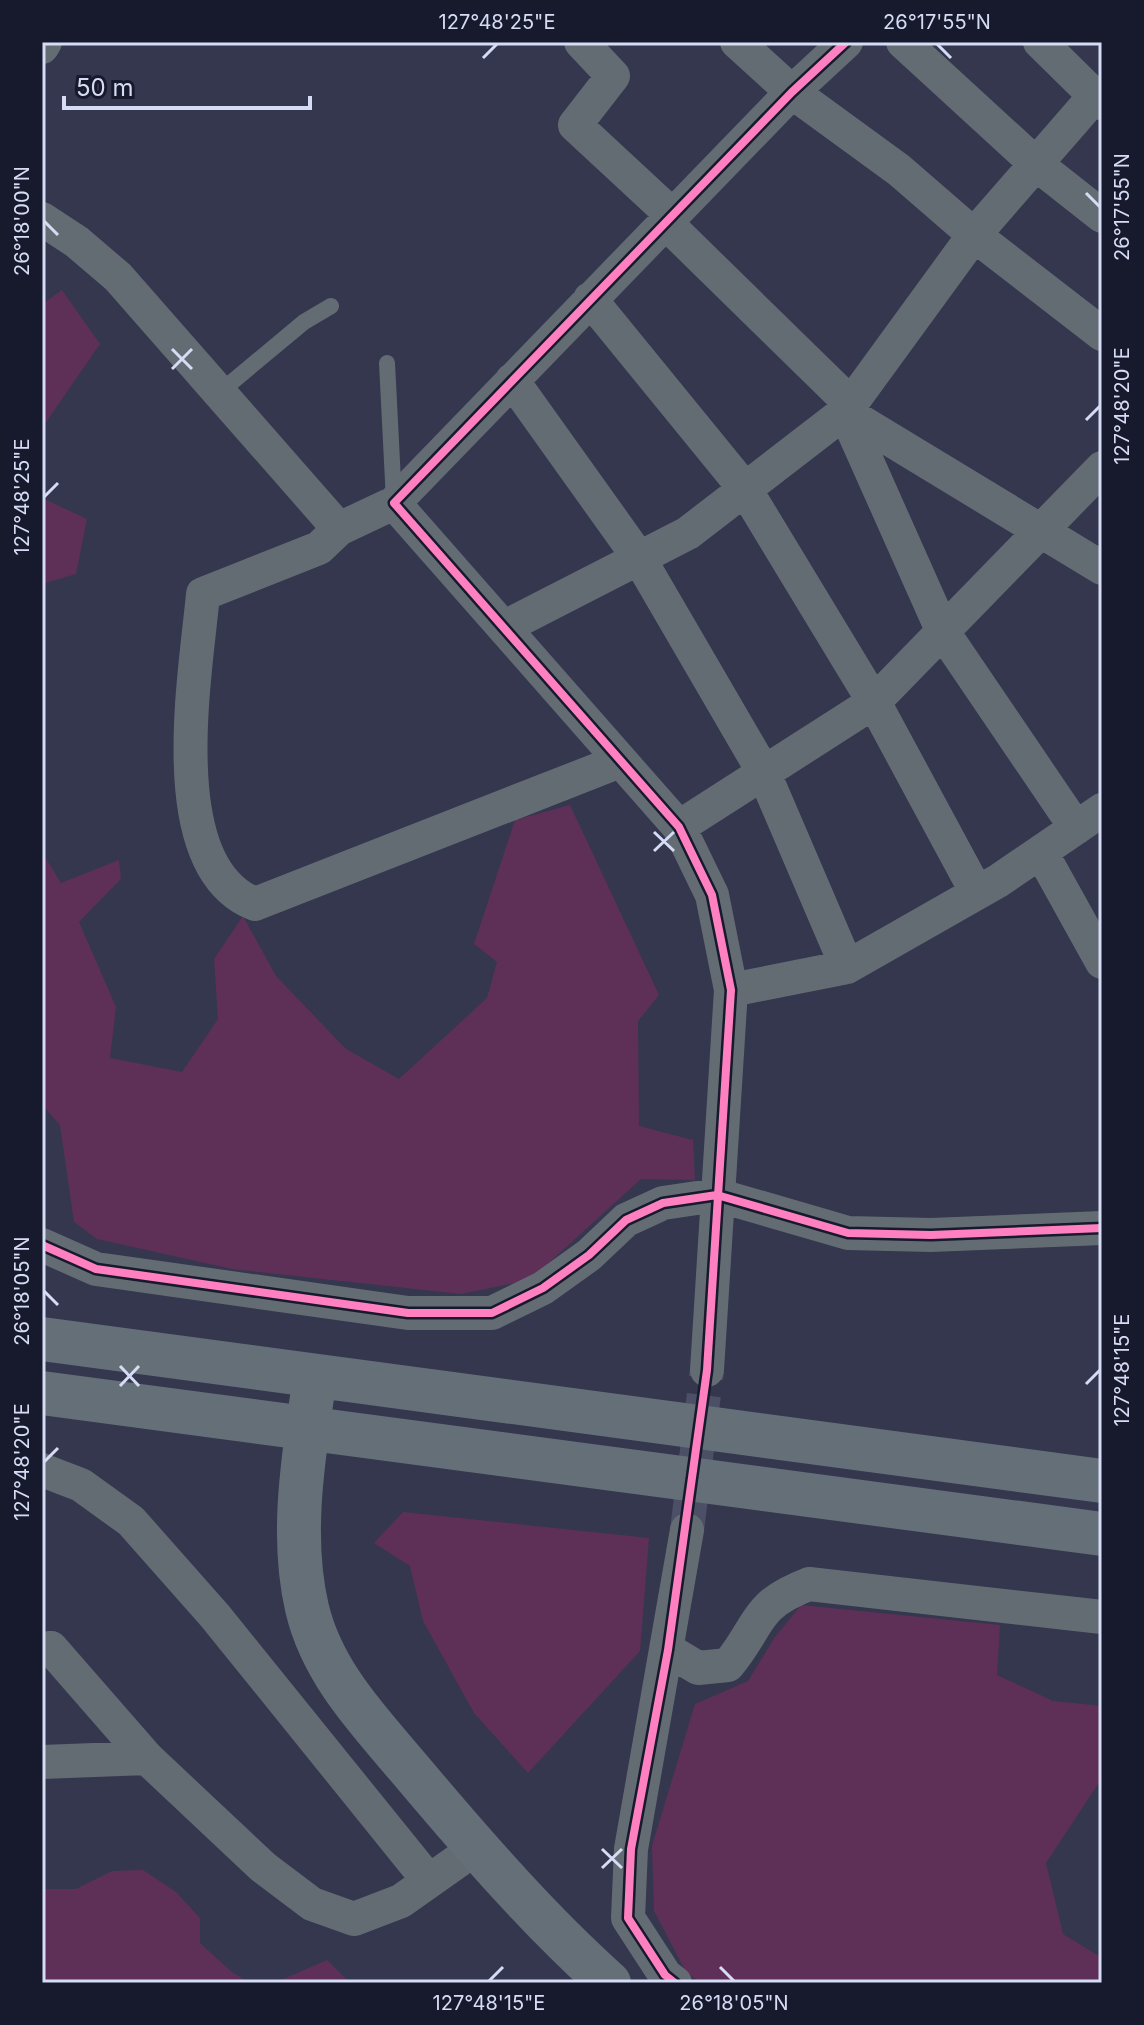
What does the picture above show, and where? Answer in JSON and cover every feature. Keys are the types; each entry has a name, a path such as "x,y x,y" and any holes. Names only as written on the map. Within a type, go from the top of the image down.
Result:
{"main road":[{"path":"42,1339 1102,1481"},
{"path":"315,1377 300,1500 301,1569 307,1609 320,1647 338,1681 476,1848 609,1983"},
{"path":"42,1393 1102,1534"}],"street":[{"path":"581,42 613,76 575,125 669,218 848,408 1038,531 1102,568"},
{"path":"737,42 792,92 899,170 974,235 1102,334"},
{"path":"620,761 255,904 240,898 219,875 201,837 190,795 203,594 319,548 339,529 394,503 792,92 846,42"},
{"path":"903,42 1036,164 1102,216"},
{"path":"505,627 688,533 848,408 974,235 1098,100 1040,42"},
{"path":"42,219 77,242 118,277 339,529"},
{"path":"590,299 745,489 874,702 977,893"},
{"path":"512,380 639,558 763,771 847,967"},
{"path":"731,990 847,967 977,893 1089,819 943,632 848,408"},
{"path":"679,827 874,702 1102,468"},
{"path":"394,503 679,827 712,895 731,990 707,1370"},
{"path":"1041,852 1102,962"},
{"path":"42,1245 96,1269 408,1313 492,1313 543,1288 589,1255 626,1220 663,1203 717,1195 848,1233 931,1235 1102,1228"},
{"path":"42,1470 81,1485 131,1521 215,1616 429,1881"},
{"path":"675,1983 665,1975 628,1918 631,1849 687,1530"},
{"path":"668,1650 698,1668 728,1665 743,1647 758,1616 783,1594 809,1584 1102,1617"},
{"path":"42,1649 51,1648 147,1758 263,1867 312,1904 354,1919 401,1901 476,1848"},
{"path":"42,1762 147,1758"}],"lane":[{"path":"220,392 304,322 331,306"},
{"path":"387,363 394,503"}],"shaded area":[{"path":"62,290 100,344 42,428 42,304"},
{"path":"42,498 87,519 76,574 42,584"},
{"path":"570,805 659,995 638,1021 639,1126 693,1140 695,1180 641,1179 530,1280 461,1294 232,1269 97,1239 74,1222 60,1125 42,1105 42,852 61,883 119,860 121,879 79,922 116,1007 110,1058 182,1072 218,1019 214,959 243,916 276,976 346,1049 399,1079 487,998 497,962 474,944 515,820"},
{"path":"403,1512 649,1538 640,1651 528,1773 474,1713 423,1621 410,1566 374,1543"},
{"path":"801,1605 1000,1625 997,1675 1053,1701 1102,1706 1102,1778 1046,1863 1063,1934 1102,1958 1102,1983 701,1983 686,1972 654,1911 652,1846 695,1704 748,1681 775,1637"},
{"path":"143,1870 176,1892 200,1918 200,1943 232,1972 250,1983 42,1983 42,1889 76,1889 112,1871"},
{"path":"327,1960 350,1983 274,1983"}],"tunnel":[{"path":"687,1530 707,1370"}],"cycle path":[{"path":"675,1983 665,1975 628,1918 631,1849 668,1650 707,1370 731,990 712,895 679,827 394,503 792,92 846,42"},
{"path":"42,1245 96,1269 408,1313 492,1313 543,1288 589,1255 626,1220 663,1203 717,1195 848,1233 931,1235 1102,1228"}]}
